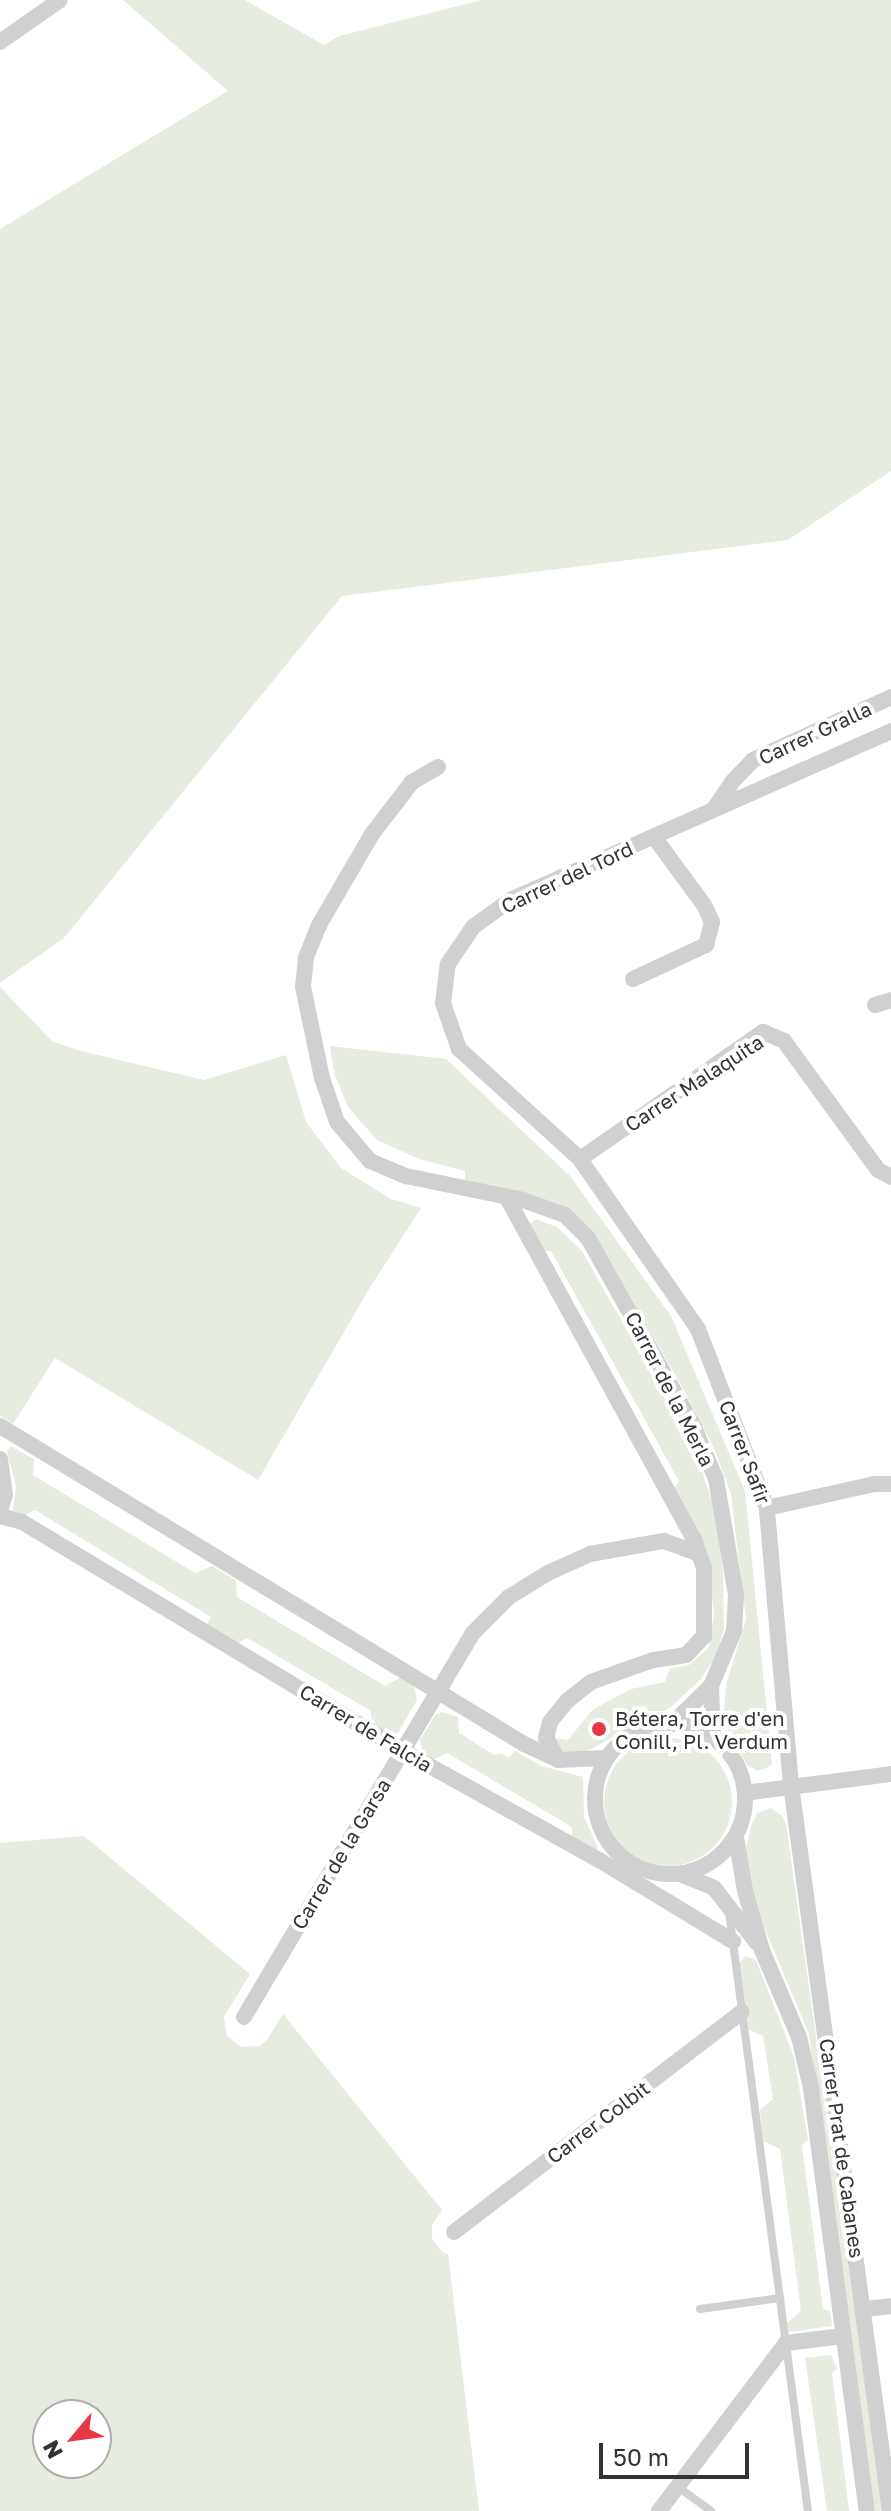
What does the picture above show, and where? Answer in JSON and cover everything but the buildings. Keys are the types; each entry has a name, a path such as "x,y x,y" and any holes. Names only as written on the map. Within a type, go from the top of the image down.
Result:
{"street":[{"path":"0,42 60,0"},
{"name":"Carrer Gralla","path":"713,810 732,782 753,760 891,697"},
{"name":"Carrer del Tord","path":"580,1159 459,1049 443,1003 448,964 473,927 510,900 891,731"},
{"name":"Carrer de la Merla","path":"438,767 412,782 372,834 319,925 306,958 303,987 322,1078 337,1122 370,1161 406,1176 506,1196 565,1215 588,1238 694,1427 716,1479 736,1595 734,1631 711,1686 673,1723"},
{"path":"633,979 706,945 712,922 704,905 654,837"},
{"name":"Carrer Malaquita","path":"580,1159 763,1032 784,1041 878,1170 891,1177"},
{"name":"Carrer Safir","path":"580,1159 698,1329 767,1508 791,1785"},
{"path":"506,1196 694,1539 704,1568 704,1636 686,1655 653,1660 591,1682 567,1701 550,1722 546,1738 558,1760"},
{"path":"0,1426 524,1744 558,1760 606,1758"},
{"path":"0,1459 5,1494 0,1513"},
{"path":"767,1508 874,1484 891,1484"},
{"name":"Carrer de Falcia","path":"0,1513 22,1522 403,1751 599,1860 733,1941"},
{"name":"Carrer de la Garsa","path":"244,2017 472,1634 509,1597 548,1573 590,1554 638,1543 664,1541 699,1554"},
{"name":"Carrer de la Merla","path":"711,1686 713,1737"},
{"path":"673,1723 694,1727 713,1737 735,1762 745,1793 744,1816 736,1837 721,1855 702,1868 680,1874 655,1873 632,1865 614,1849 600,1829 594,1805 596,1780 606,1758 618,1743 634,1732 673,1723"},
{"path":"745,1793 891,1774"},
{"name":"Carrer Prat de Cabanes","path":"791,1785 890,2511"},
{"path":"736,1837 745,1891 762,1950 799,2037 811,2088 867,2511"},
{"path":"680,1874 714,1888 762,1950"},
{"name":"Carrer Colbit","path":"454,2232 742,2012"},
{"path":"864,2309 891,2306"},
{"path":"659,2511 786,2343 844,2336"}],"lane":[{"path":"729,1908 808,2511"},
{"path":"700,2309 780,2298"},
{"path":"678,2487 711,2511"}],"shaded area":[{"path":"123,0 245,0 324,45 339,36 482,0 891,0 891,471 788,540 342,596 64,938 0,983 0,229 228,91"},
{"path":"0,987 52,1041 81,1051 204,1080 286,1055 306,1122 341,1168 391,1199 421,1208 369,1289 258,1480 55,1358 13,1424 0,1416"},
{"path":"330,1046 446,1059 570,1176 671,1316 745,1491 772,1764 768,1767 758,1771 747,1765 729,1733 724,1714 726,1685 746,1619 731,1494 714,1448 684,1390 595,1236 571,1211 465,1181 465,1171 419,1159 377,1140 348,1107 334,1073"},
{"path":"536,1219 557,1227 582,1251 697,1455 716,1515 723,1572 724,1628 717,1654 701,1679 671,1707 583,1753 563,1753 554,1738 568,1740 592,1710 631,1689 665,1682 669,1669 689,1665 709,1647 714,1614 710,1578 672,1494 679,1481 551,1251 535,1250 526,1227"},
{"path":"10,1446 34,1459 33,1475 195,1573 212,1566 236,1580 237,1597 385,1686 400,1678 414,1686 417,1700 398,1733 390,1736 372,1728 371,1711 247,1638 233,1646 204,1629 211,1617 35,1510 18,1518 13,1509 16,1486 7,1452"},
{"path":"442,1712 458,1717 459,1733 494,1755 502,1753 508,1758 515,1751 542,1766 583,1777 584,1817 598,1848 596,1852 572,1843 572,1827 447,1753 433,1760 423,1753 420,1740 435,1715"},
{"path":"668,1738 692,1743 713,1757 727,1778 732,1802 727,1826 713,1847 692,1861 668,1866 644,1861 623,1847 609,1826 604,1802 609,1778 623,1757 644,1743"},
{"path":"771,1808 782,1816 786,1824 883,2511 873,2511 809,2034 748,1889 744,1858 751,1826 757,1813"},
{"path":"84,1836 250,1974 224,2017 227,2036 241,2047 259,2046 267,2040 283,2014 442,2210 432,2225 432,2238 442,2252 448,2254 479,2511 0,2511 0,1843"},
{"path":"746,1956 756,1960 794,2057 808,2140 802,2145 823,2309 830,2311 832,2326 789,2332 787,2323 801,2311 780,2149 763,2141 760,2110 773,2099 763,2036 749,2030 739,1963"},
{"path":"831,2355 837,2368 832,2373 849,2511 827,2511 805,2358"}],"place":[{"name":"Bétera, Torre d'en Conill, Pl. Verdum","path":"599,1729"}]}
